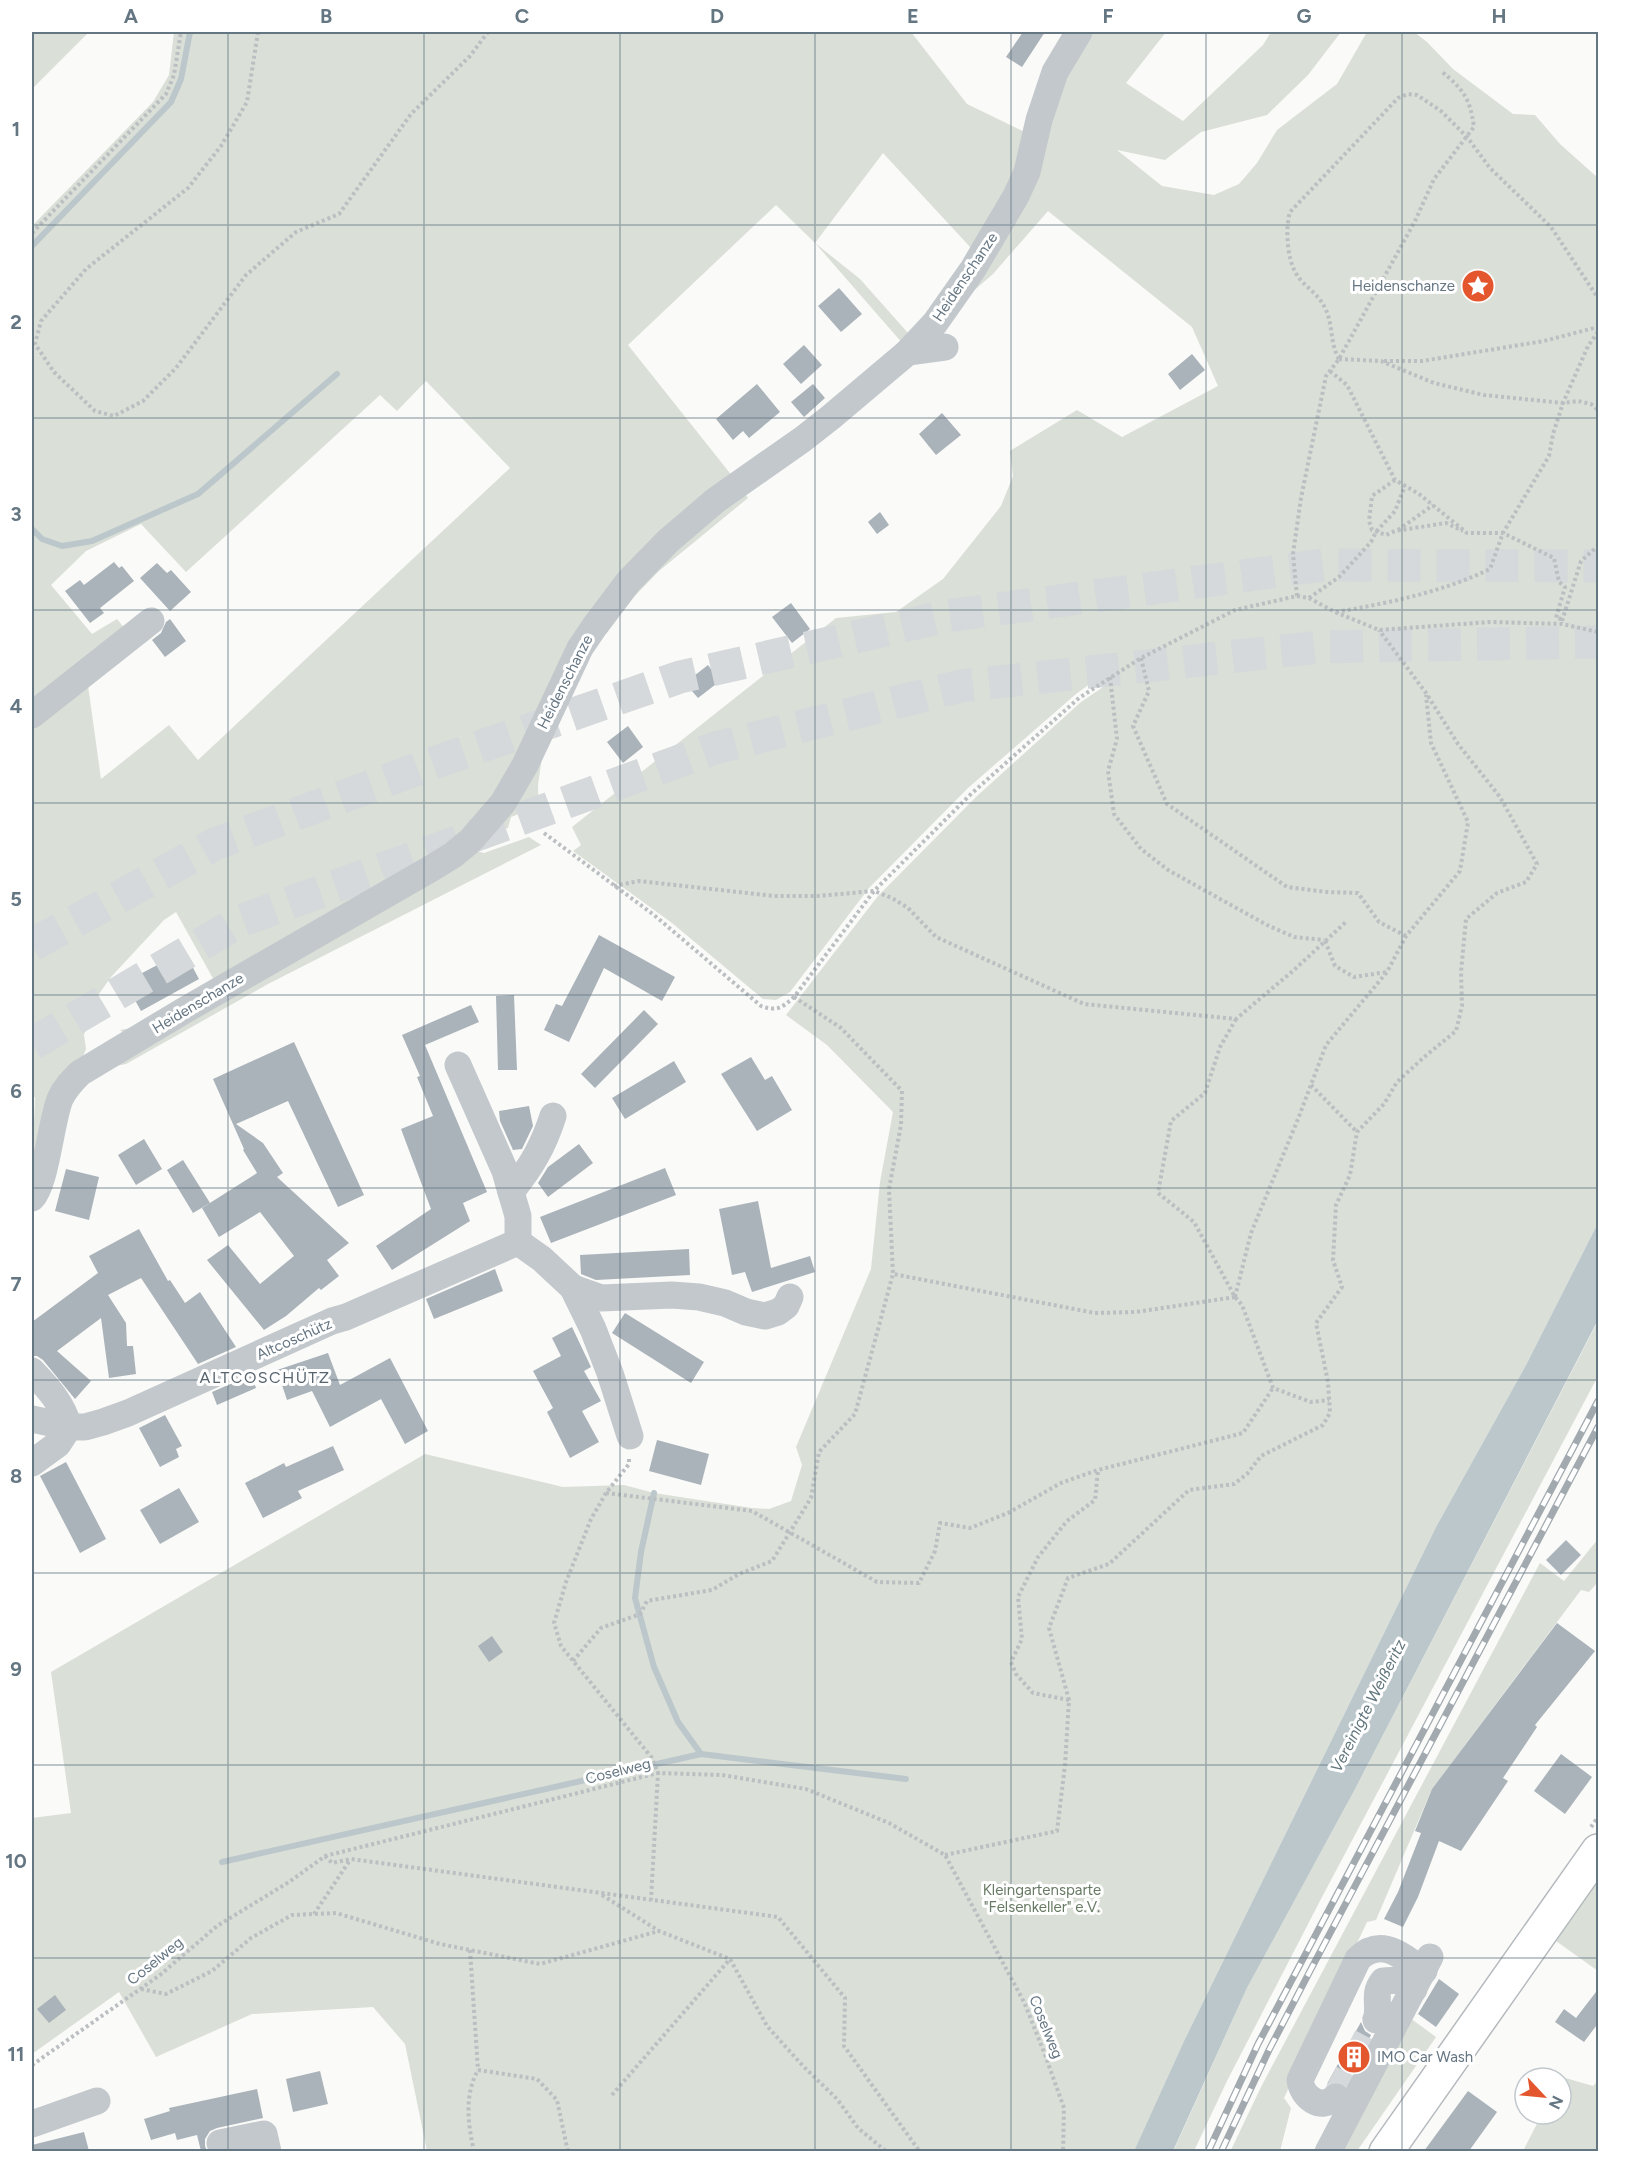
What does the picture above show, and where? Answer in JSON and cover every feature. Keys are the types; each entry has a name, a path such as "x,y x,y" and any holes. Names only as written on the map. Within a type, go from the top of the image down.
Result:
{"main road":[{"path":"1386,2151 1599,1851"}],"street":[{"name":"Heidenschanze","path":"32,1198 42,1173 60,1099 66,1087 80,1073 453,855 495,813 515,784 580,648 629,581 668,541 716,500 803,439 908,352 935,323 954,297 1016,196 1027,171 1039,120 1055,72 1078,32"},
{"path":"908,352 945,347"},
{"path":"32,715 151,621"},
{"path":"458,1065 505,1171 518,1216 518,1242 542,1259 573,1288 610,1373 630,1436"},
{"path":"511,1192 539,1151 553,1116"},
{"name":"Altcoschütz","path":"32,1419 69,1427 85,1427 128,1413 332,1321 518,1242"},
{"path":"573,1288 601,1298 672,1295 699,1297 765,1316 778,1312 786,1306 790,1297"},
{"path":"32,1371 54,1395 65,1412 69,1427 58,1444 32,1463"},
{"path":"1336,2097 1321,2103 1313,2100 1301,2089 1300,2080 1358,1959 1372,1948 1382,1948 1401,1956 1423,1972"},
{"path":"1376,2020 1378,2014 1377,1988 1383,1981 1400,1980 1423,1972"},
{"path":"1328,2151 1423,1972"},
{"path":"32,2124 98,2101"},
{"path":"220,2143 264,2134 268,2151"}],"path":[{"path":"32,233 166,94 174,75 181,32"},
{"path":"258,32 247,102 221,146 188,188 86,268 41,321 35,345 54,372 95,411 114,416 143,401 176,368 246,275 296,232 339,214 411,114 470,56 488,32"},
{"path":"1297,597 1293,554 1301,498 1326,376 1339,359 1416,221 1434,179 1474,127 1471,107 1462,88 1441,71"},
{"path":"1339,359 1333,350 1332,325 1324,304 1295,274 1287,244 1286,225 1290,212 1398,98 1408,94 1417,95 1441,111 1467,137 1490,168 1551,227 1599,298"},
{"path":"1339,359 1422,361 1544,341 1599,327"},
{"path":"1335,612 1382,604 1461,583 1491,569 1503,533 1549,456 1563,403 1588,346 1599,332"},
{"path":"1381,361 1434,383 1484,395 1563,403 1578,401 1591,404 1599,410"},
{"path":"1330,371 1347,385 1395,480 1419,494 1467,533"},
{"path":"1395,480 1372,496 1369,521 1372,530 1386,535 1397,531 1446,524 1467,533 1503,533 1554,558 1559,582 1565,587 1556,618 1599,632"},
{"path":"1309,598 1339,577 1371,542 1376,532 1395,511 1405,486"},
{"path":"1397,531 1433,505"},
{"path":"1562,621 1581,561 1599,546"},
{"path":"544,833 613,887 654,915 761,1006 770,1009 781,1008 794,997 874,891 979,786 1079,698 1141,658 1235,610 1297,597 1309,598 1335,612 1380,630 1490,622 1562,621"},
{"path":"945,1855 1057,1831 1065,1765 1069,1700 1049,1628 1068,1578 1109,1564 1189,1490 1234,1484 1247,1474 1261,1456 1323,1425 1330,1413 1328,1382 1316,1323 1342,1287 1333,1260 1336,1205 1350,1175 1358,1132 1384,1104 1397,1082 1456,1031 1462,1006 1461,972 1466,919 1497,894 1526,882 1538,864 1500,797 1458,744 1426,693 1380,630"},
{"path":"1141,658 1149,691 1133,726 1167,804 1287,887 1358,893 1379,922 1406,936"},
{"path":"1110,677 1117,739 1108,771 1114,814 1141,849 1168,870 1267,925 1294,937 1325,940"},
{"path":"1235,1297 1251,1233 1326,1045 1387,972 1406,936 1460,872 1468,822 1431,743 1426,693"},
{"path":"613,887 639,881 774,896 817,896 874,891 908,908 936,937 1084,1004 1236,1019"},
{"path":"1329,1400 1311,1402 1273,1388 1242,1305 1235,1297 1194,1222 1158,1193 1171,1121 1205,1093 1220,1047 1236,1019 1347,921"},
{"path":"1325,940 1335,966 1354,977 1387,972"},
{"path":"573,1661 601,1628 639,1614 647,1601 712,1590 739,1574 772,1561 811,1498 819,1452 855,1414 893,1274 889,1189 901,1125 902,1091 841,1028 794,997"},
{"path":"1311,1085 1358,1132"},
{"path":"893,1274 1095,1313 1136,1312 1235,1297"},
{"path":"606,1493 752,1511 877,1582 919,1583 935,1551 940,1523 970,1528 1008,1513 1061,1484 1098,1470 1243,1433 1273,1388"},
{"path":"629,1464 606,1493 591,1519 566,1582 554,1623 561,1646 652,1758 658,1773 651,1900"},
{"path":"1069,1700 1033,1694 1016,1674 1011,1662 1022,1639 1018,1597 1038,1557 1067,1521 1095,1500 1098,1470"},
{"name":"Coselweg","path":"32,2065 162,1974 210,1931 325,1856 658,1773 722,1775 806,1789 889,1823 945,1855 1024,2002 1032,2022 1064,2108 1063,2151"},
{"path":"325,1856 332,1863 351,1859 778,1917 845,1998 844,2046 920,2151"},
{"path":"313,1914 351,1859"},
{"path":"599,1893 659,1931 730,1959 767,2026 837,2099 858,2128 887,2151"},
{"path":"141,1989 166,1994 212,1971 251,1938 292,1915 336,1913 440,1944 540,1964 659,1931"},
{"path":"470,1950 478,2070 470,2085 469,2096 470,2134 474,2151"},
{"path":"612,2095 730,1959"},
{"path":"478,2070 537,2079 557,2100 568,2151"}],"green space":[{"path":"32,32 89,32 32,89"},
{"path":"174,32 911,32 967,104 1029,134 1021,166 994,223 943,300 904,345 815,243 776,205 628,345 733,477 654,546 602,605 576,645 510,781 487,815 468,834 436,860 126,1035 120,1030 137,1027 215,982 176,912 164,920 111,977 94,1001 84,1035 86,1049 81,1061 55,1097 39,1164 33,1175 35,1097 32,1097 32,226 153,102 169,75","holes":["883,153 972,249 935,303 908,333 860,279 815,243","426,381 510,468 198,760 169,725 101,779 86,671 131,636 117,619 92,634 51,585 86,551 141,524 186,572 380,395 397,411"]},
{"name":"Kleingartensparte \"Felsenkeller\" e.V.","path":"1089,32 1166,32 1126,83 1183,121 1263,45 1271,32 1341,32 1308,75 1267,115 1201,132 1165,160 1117,150 1162,186 1214,195 1239,184 1257,163 1277,130 1337,84 1367,32 1414,32 1453,69 1513,114 1535,115 1560,144 1598,178 1598,1223 1526,1365 1436,1527 1184,2041 1134,2151 427,2151 405,2044 373,2007 252,2014 156,2057 119,1992 32,2054 32,1818 71,1813 51,1672 425,1454 563,1487 624,1485 654,1493 752,1508 769,1509 791,1501 802,1465 796,1447 871,1269 880,1182 893,1112 827,1045 786,1015 878,896 977,796 1081,702 1112,681 1106,672 1076,694 968,788 869,888 790,992 776,1000 763,999 672,923 573,851 581,845 572,827 836,618 896,612 943,579 1001,506 1013,476 1010,451 1077,410 1122,437 1218,386 1192,327 1048,211 993,274 963,300"},
{"path":"742,489 748,498 659,571 624,607 595,647 543,750 538,785 539,822 529,810 511,817 508,828 489,833 493,824 519,790 572,678 595,636 612,612 631,588 672,545"},
{"path":"529,837 541,845 268,984 126,1064 93,1070 469,849 484,853"},
{"path":"1598,1321 1598,1376 1321,1899 1227,2081 1194,2151 1173,2152 1247,1988 1354,1791"},
{"path":"1598,1539 1598,1582 1589,1592 1581,1590 1432,1789 1376,1920 1367,1922 1284,2098 1291,2108 1280,2151 1230,2152 1261,2087 1540,1563 1564,1581"},
{"path":"1598,1874 1598,1971 1542,1931"},
{"path":"1410,2018 1436,2037 1357,2151 1339,2152"},
{"path":"1573,2080 1593,2086 1598,2081 1598,2151 1523,2151 1536,2126 1573,2126"}],"water":[{"name":"Vereinigte Weißeritz","path":"1598,1223 1598,1320 1354,1791 1247,1988 1173,2151 1134,2151 1184,2041 1436,1527 1526,1365"}],"building":[{"path":"1023,32 1045,32 1022,67 1006,57"},
{"path":"839,288 862,314 841,332 818,306"},
{"path":"804,345 822,365 801,384 783,364"},
{"path":"1192,354 1205,370 1180,390 1168,374"},
{"path":"757,384 780,412 749,438 743,431 733,440 716,419"},
{"path":"813,384 825,398 804,417 791,402"},
{"path":"942,413 961,435 936,455 919,434"},
{"path":"880,512 889,525 877,534 868,522"},
{"path":"114,562 119,568 122,566 134,581 100,608 104,613 90,623 65,591 80,580 84,585"},
{"path":"157,563 167,573 171,570 191,592 170,611 140,578"},
{"path":"791,603 810,629 792,643 772,617"},
{"path":"170,619 186,641 165,657 152,640 161,633"},
{"path":"708,665 720,681 698,698 685,683"},
{"path":"628,726 643,747 623,763 607,742"},
{"path":"599,935 675,977 662,1001 604,968 569,1042 544,1030 556,1004 562,1006"},
{"path":"184,951 199,979 141,1011 125,982"},
{"path":"514,995 517,1070 498,1070 496,996"},
{"path":"471,1005 479,1022 425,1045 487,1192 463,1203 470,1221 392,1270 376,1246 431,1209 401,1129 433,1116 417,1077 420,1076 402,1035"},
{"path":"644,1010 658,1024 595,1088 581,1074"},
{"path":"294,1042 364,1195 338,1207 288,1101 236,1124 263,1143 283,1173 277,1177 349,1243 327,1260 339,1276 321,1290 319,1288 286,1316 264,1330 207,1260 228,1245 260,1284 294,1256 260,1212 219,1237 202,1208 257,1173 243,1150 213,1079"},
{"path":"751,1057 765,1080 772,1076 792,1110 757,1131 721,1074"},
{"path":"674,1061 686,1082 625,1119 612,1098"},
{"path":"529,1106 533,1126 522,1149 513,1150 500,1121 499,1111"},
{"path":"144,1139 162,1169 136,1185 118,1155"},
{"path":"579,1144 593,1163 548,1197 538,1183 548,1167"},
{"path":"183,1160 210,1203 193,1213 167,1170"},
{"path":"665,1168 676,1195 551,1243 540,1217"},
{"path":"66,1169 99,1177 89,1220 55,1211"},
{"path":"758,1201 771,1268 810,1256 815,1272 752,1292 745,1272 732,1275 719,1209"},
{"path":"139,1229 168,1281 170,1280 185,1303 200,1292 236,1347 198,1364 141,1278 108,1295 126,1323 127,1346 133,1346 136,1374 109,1378 101,1318 57,1351 91,1381 75,1399 43,1360 32,1356 32,1322 98,1273 89,1256"},
{"path":"689,1249 690,1275 596,1280 581,1274 580,1255"},
{"path":"495,1269 503,1291 434,1319 426,1299"},
{"path":"625,1313 704,1362 691,1383 612,1333"},
{"path":"572,1327 591,1367 584,1371 601,1401 582,1411 599,1442 570,1458 547,1412 553,1408 533,1371 561,1356 552,1338"},
{"path":"328,1353 340,1385 390,1358 428,1431 405,1444 381,1399 330,1427 312,1391 287,1400 277,1370"},
{"path":"251,1375 256,1388 217,1405 212,1392"},
{"path":"165,1415 182,1446 176,1449 179,1457 160,1467 139,1428"},
{"path":"657,1440 709,1454 701,1485 649,1471"},
{"path":"333,1446 344,1470 298,1491 302,1498 263,1518 245,1483 284,1463 286,1467"},
{"path":"66,1462 106,1539 80,1553 40,1476"},
{"path":"179,1488 199,1522 160,1544 140,1510"},
{"path":"1566,1540 1581,1555 1561,1575 1546,1560"},
{"path":"1557,1623 1595,1651 1535,1725 1537,1727 1503,1778 1508,1781 1461,1851 1439,1841 1418,1897 1403,1927 1384,1919 1398,1892 1421,1833 1415,1831 1432,1789"},
{"path":"492,1636 503,1652 489,1662 478,1646"},
{"path":"1561,1754 1592,1777 1565,1814 1534,1791"},
{"path":"1439,1979 1459,1994 1436,2027 1418,2014"},
{"path":"1599,1988 1599,2022 1584,2042 1555,2022 1564,2009 1576,2018"},
{"path":"55,1995 66,2010 49,2023 37,2009"},
{"path":"1361,2022 1365,2031 1371,2035 1345,2085 1335,2081 1327,2084"},
{"path":"320,2071 328,2104 293,2112 286,2079"},
{"path":"257,2089 263,2118 210,2131 205,2139 207,2151 201,2151 197,2135 177,2140 175,2133 151,2140 144,2119 170,2111 169,2108"},
{"path":"1468,2091 1497,2112 1469,2151 1424,2151"},
{"path":"84,2132 89,2151 32,2151 32,2145"}],"waterway":[{"path":"32,246 171,102 181,79 190,32"},
{"path":"32,529 42,539 62,546 92,541 198,494 337,374"},
{"path":"654,1493 641,1552 635,1598 654,1667 678,1722 701,1754"},
{"path":"222,1862 701,1754 906,1779"}],"tunnel":[{"path":"32,945 215,844 442,760 680,677 947,616 1323,565 1598,566"},
{"path":"32,1044 240,921 715,748 961,686 1320,647 1598,642"},
{"path":"1336,2097 1376,2020"}],"railway":[{"path":"1208,2152 1258,2044 1598,1401"},
{"path":"1221,2152 1269,2050 1310,1971 1598,1427"}],"place":[{"name":"Heidenschanze","path":"1478,286"},
{"name":"IMO Car Wash","path":"1354,2057"}],"district":[{"name":"ALTCOSCHÜTZ","path":"265,1377"}]}
